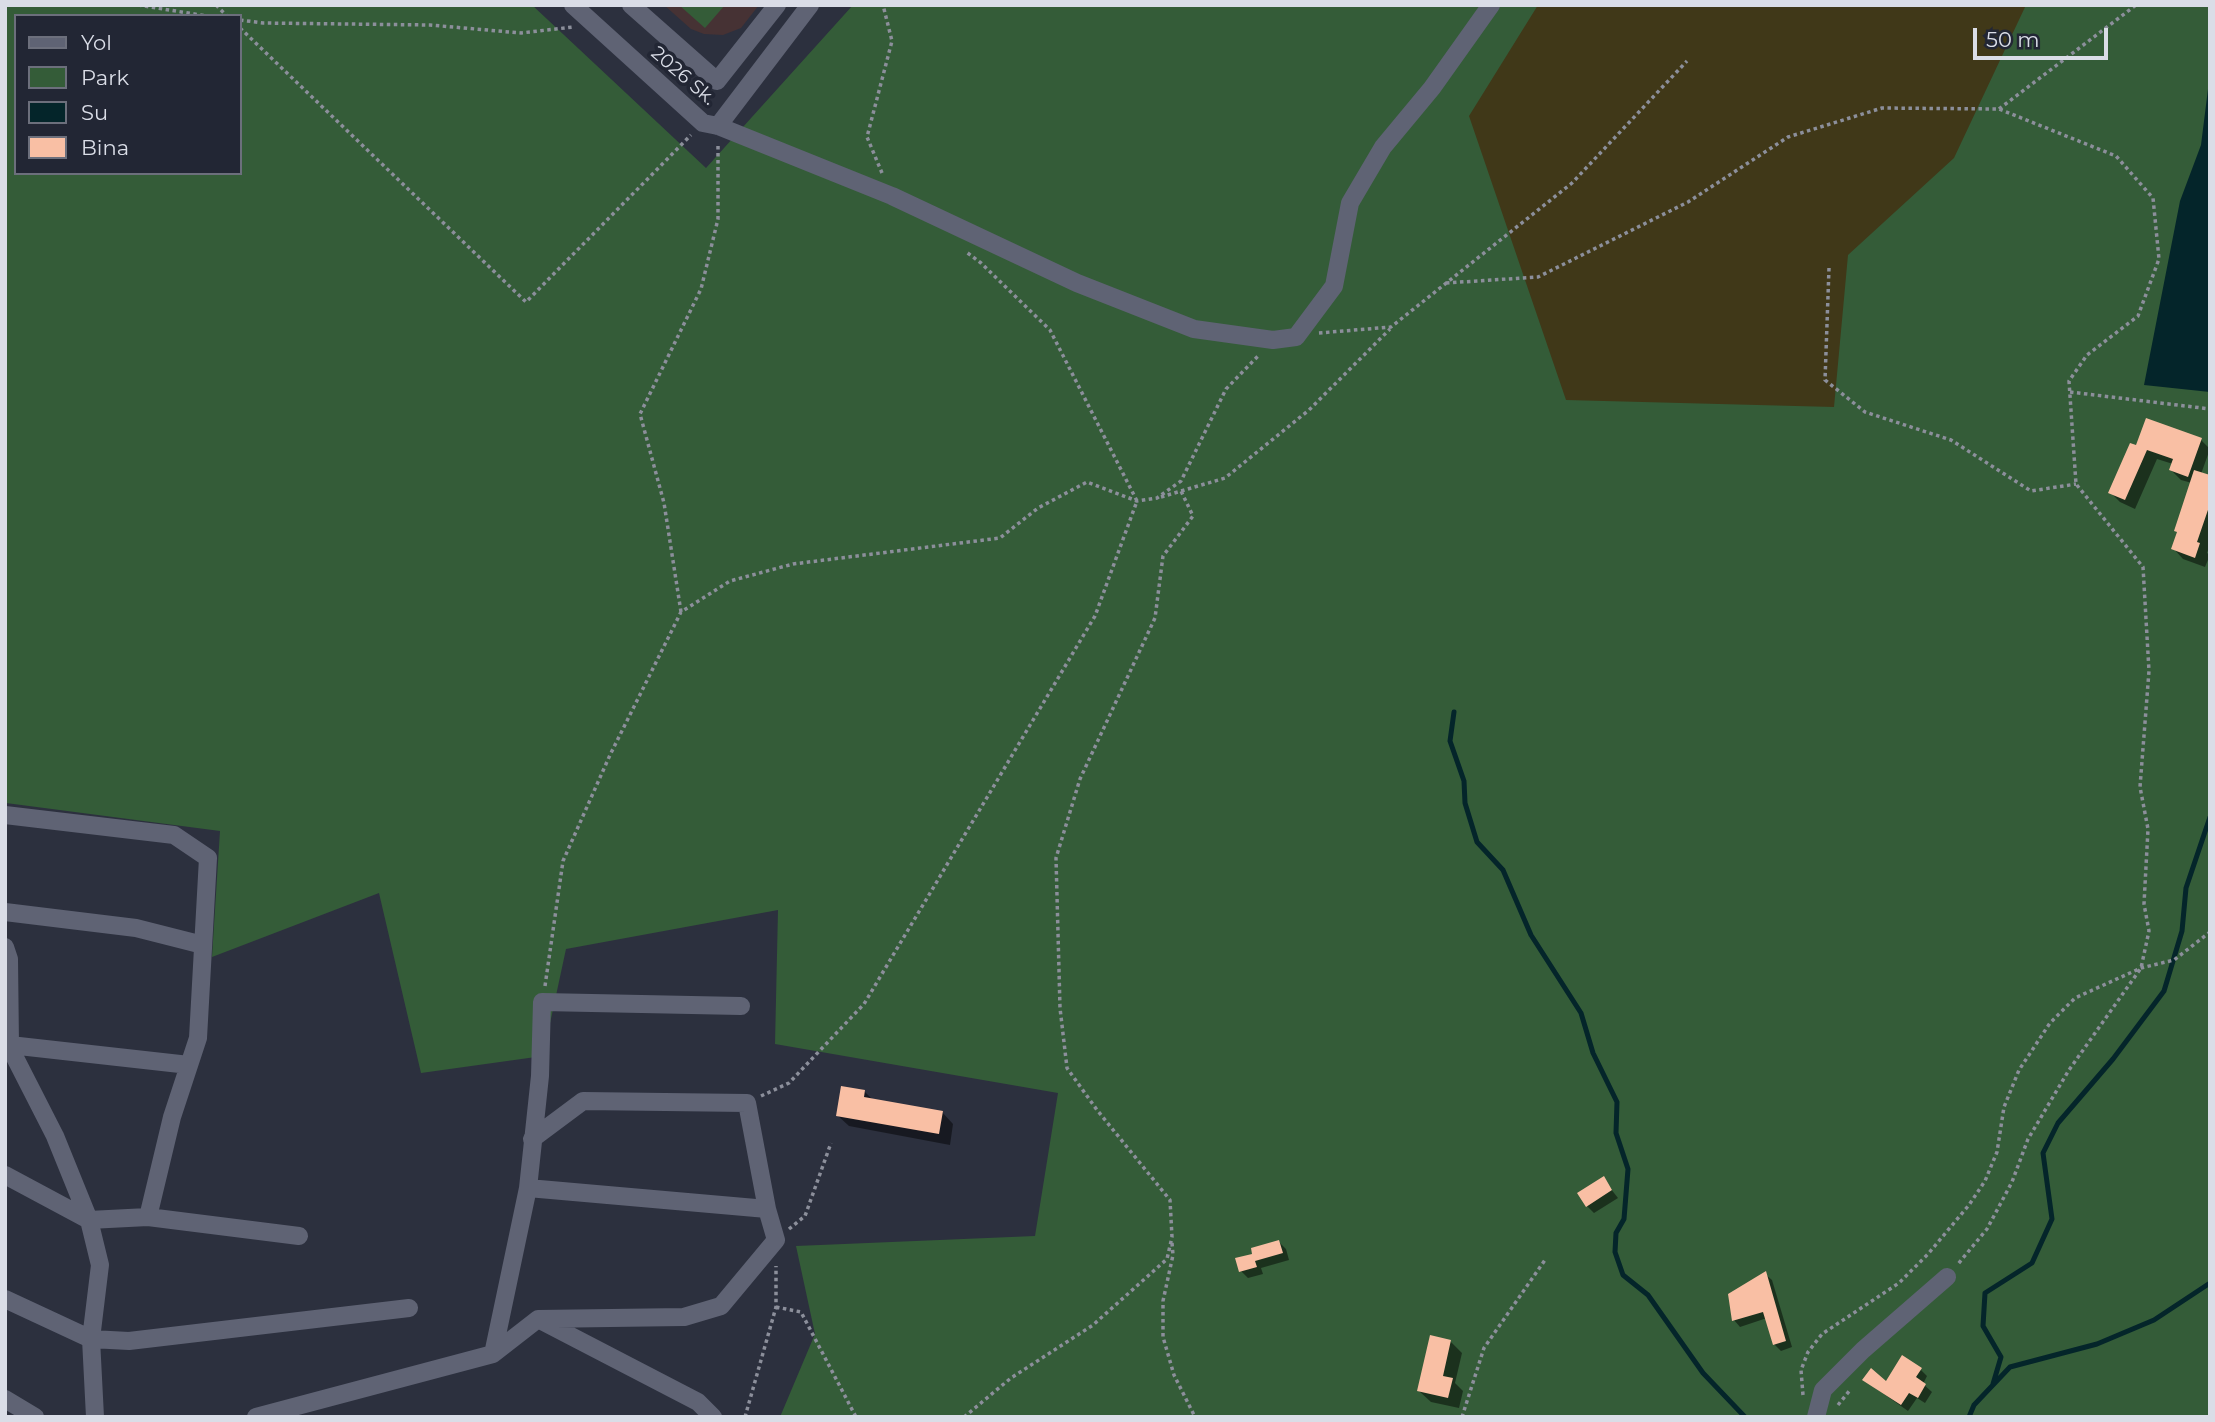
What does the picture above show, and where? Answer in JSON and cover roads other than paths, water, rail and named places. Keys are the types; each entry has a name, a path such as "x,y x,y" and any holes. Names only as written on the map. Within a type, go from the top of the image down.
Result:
{"street":[{"name":"2026 Sk.","path":"573,5 710,125 810,5"},
{"name":"2026 Sk.","path":"631,5 717,81 777,5"},
{"path":"710,125 892,196 1077,283 1194,328 1273,340 1296,337 1334,286 1350,203 1383,147 1432,88 1491,5"},
{"path":"5,815 174,835 208,858 198,1038 172,1117 148,1217"},
{"path":"5,912 136,928 203,945"},
{"path":"5,947 9,959 8,1042 55,1136 89,1220 100,1265 90,1339 95,1417"},
{"path":"493,1354 528,1188 540,1076 542,1002 741,1006"},
{"path":"8,1042 189,1065"},
{"path":"256,1417 493,1354 538,1319 684,1317 721,1306 776,1240 767,1209 747,1103 583,1101 532,1139"},
{"path":"5,1175 89,1220 148,1217 299,1236"},
{"path":"528,1188 767,1209"},
{"path":"1816,1417 1823,1390 1863,1350 1947,1277"},
{"path":"5,1299 90,1339 129,1341 409,1308"},
{"path":"538,1319 698,1402 713,1417"},
{"path":"5,1399 35,1417"}],"water":[{"path":"2210,73 2210,392 2144,385 2180,201 2201,145"}],"waterway":[{"path":"1454,712 1450,741 1464,781 1465,803 1477,842 1503,870 1531,935 1581,1013 1593,1053 1617,1102 1616,1133 1628,1169 1624,1219 1616,1233 1615,1252 1623,1275 1648,1295 1703,1373 1745,1417"},
{"path":"1993,1384 2001,1357 1983,1326 1985,1293 2032,1263 2052,1219 2043,1153 2058,1123 2113,1059 2164,991 2182,931 2186,888 2210,817"},
{"path":"1969,1417 1974,1405 2010,1367 2097,1344 2154,1320 2210,1283"}]}
